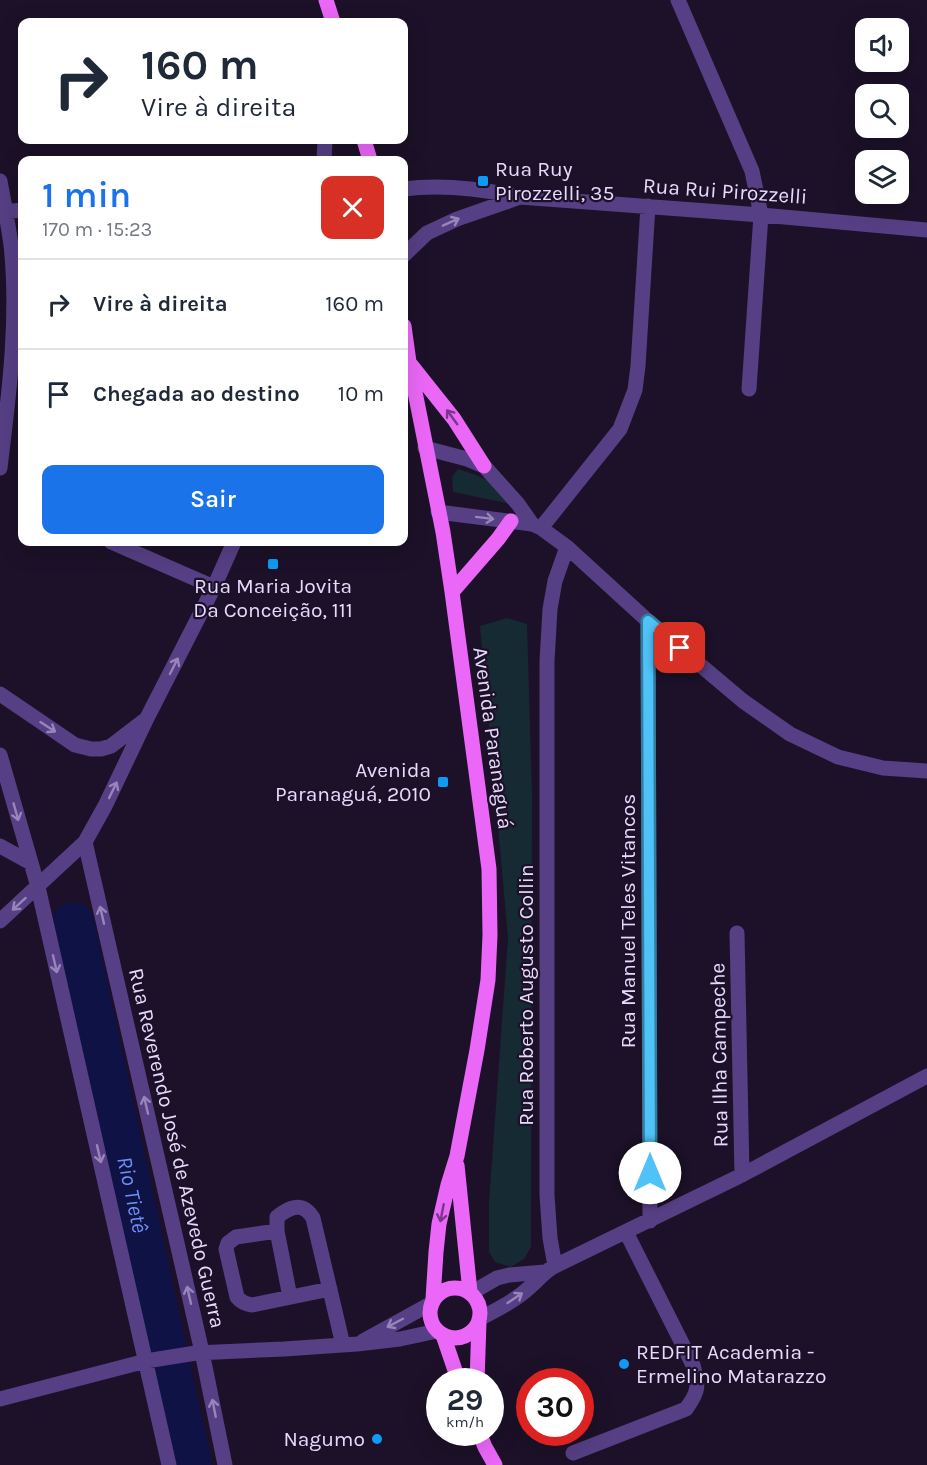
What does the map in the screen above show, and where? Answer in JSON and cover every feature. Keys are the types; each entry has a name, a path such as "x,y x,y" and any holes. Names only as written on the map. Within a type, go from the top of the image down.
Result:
{"main road":[{"path":"325,0 332,18"},
{"path":"408,364 454,419 484,466"},
{"name":"Avenida Paranaguá","path":"408,371 442,532 452,592 489,870 488,980 457,1156 439,1224 433,1301"},
{"path":"452,592 511,521"},
{"name":"Avenida Paranaguá","path":"457,1156 470,1292"},
{"path":"454,1368 440,1333 432,1323 430,1315 433,1301 439,1293 454,1287 470,1292 480,1305 478,1368"},
{"path":"440,1333 451,1338 460,1338 475,1329 480,1320"},
{"path":"484,1446 495,1465"}],"street":[{"path":"324,18 325,0"},
{"path":"678,0 752,171 760,214 749,389"},
{"path":"0,182 11,245 14,327 5,373 0,468"},
{"name":"Rua Rui Pirozzelli","path":"408,188 456,188 491,191 520,197 760,214 927,230"},
{"name":"Rua Rui Pirozzelli","path":"408,251 427,232 520,197"},
{"path":"537,526 620,429 635,390 648,206"},
{"path":"5,212 18,210"},
{"path":"425,448 484,466 537,526 567,547 648,621 743,701 790,734 838,757 883,768 927,771"},
{"path":"438,512 537,526"},
{"path":"120,546 214,587"},
{"path":"0,921 85,842 214,587 232,546"},
{"name":"Rua Roberto Augusto Collin","path":"550,1269 547,1195 547,661 550,609 555,581 567,547"},
{"name":"Rua Manuel Teles Vitancos","path":"648,621 650,1221"},
{"path":"0,694 75,745 91,749 111,746 147,718"},
{"path":"0,755 38,887 149,1360 169,1465"},
{"name":"Rua Reverendo José de Azevedo Guerra","path":"85,842 225,1465"},
{"path":"0,846 31,863"},
{"name":"Rua Ilha Campeche","path":"737,933 742,1175"},
{"path":"480,1320 529,1288 550,1269 742,1175 927,1076"},
{"path":"290,1297 277,1231 277,1217 286,1209 297,1208 306,1210 313,1218 330,1289 350,1345"},
{"path":"277,1231 236,1236 228,1243 226,1249 237,1297 240,1301 252,1305 330,1289"},
{"path":"573,1453 686,1409 697,1394 697,1379 693,1365 626,1232"},
{"path":"470,1292 497,1278 550,1269"},
{"path":"350,1345 433,1301"},
{"path":"0,1399 149,1360 199,1352 350,1345 440,1333"}],"shaded area":[{"path":"458,469 488,481 511,504 453,492 452,477"},
{"path":"507,618 527,624 532,795 531,1247 524,1259 511,1267 495,1262 489,1252 489,1202 508,938 480,626"}],"waterway":[{"name":"Rio Tietê","path":"73,923 191,1465"}],"place":[{"name":"Rua Ruy Pirozzelli, 35","path":"483,181"},
{"name":"Rua Maria Jovita Da Conceição, 111","path":"273,564"},
{"name":"Avenida Paranaguá, 2010","path":"443,782"},
{"name":"REDFIT Academia - Ermelino Matarazzo","path":"624,1364"},
{"name":"Nagumo","path":"377,1439"}],"route":[{"path":"650,1173 648,621 680,648"}]}
